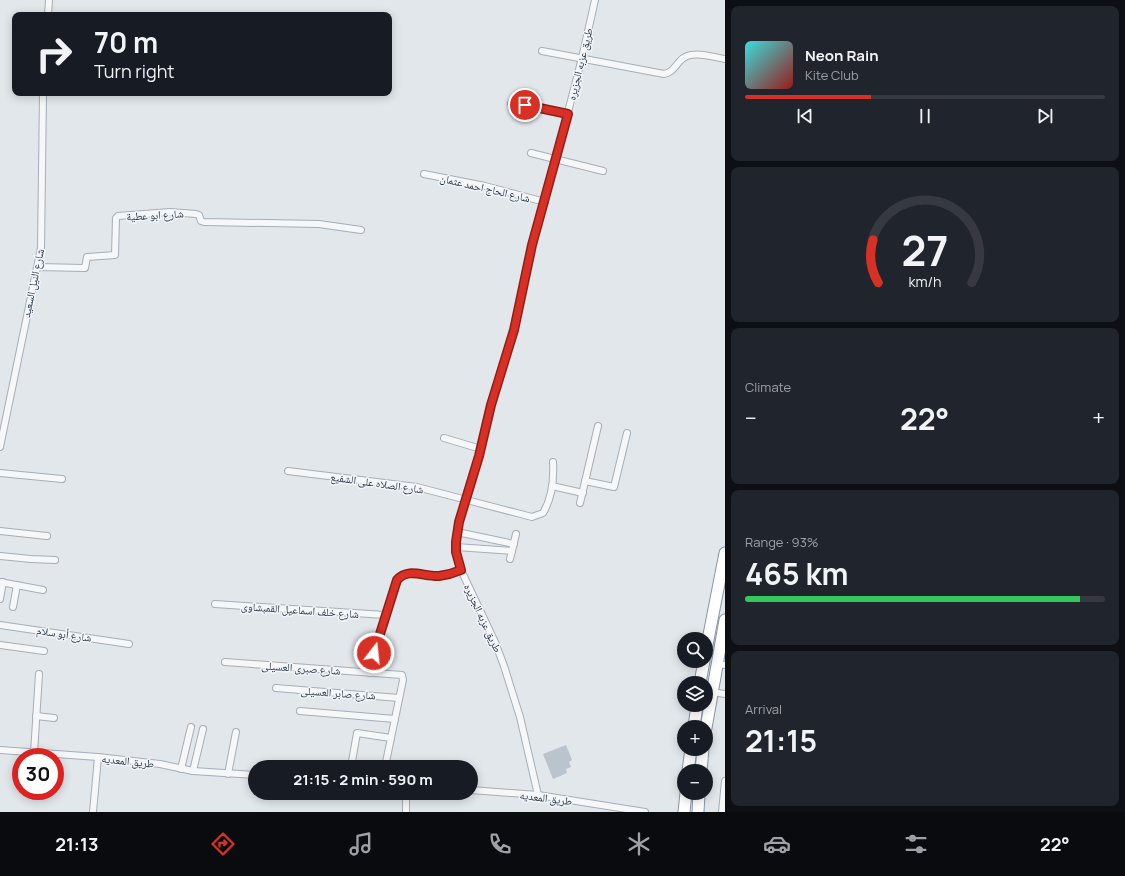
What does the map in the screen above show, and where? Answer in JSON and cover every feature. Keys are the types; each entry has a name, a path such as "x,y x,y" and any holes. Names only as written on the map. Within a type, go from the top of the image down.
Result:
{"highway":[{"path":"711,632 721,598 724,558"},
{"path":"713,689 721,664 725,620"},
{"path":"684,812 685,800"},
{"path":"698,812 699,800"}],"street":[{"path":"48,12 49,0"},
{"name":"طريق عزبه الجزيره","path":"538,796 522,724 504,666 495,642 458,562 456,532 481,449 491,405 514,330 529,257 568,114 595,0"},
{"path":"542,51 664,74 670,73 681,59 692,54 725,59"},
{"name":"شارع النيل السعيد","path":"0,447 28,308 38,267 42,237 40,209 43,96"},
{"path":"511,103 568,114"},
{"path":"531,153 556,158 603,171"},
{"name":"شارع الحاج احمد عثمان","path":"424,174 478,184 545,202"},
{"name":"شارع ابو عطية","path":"38,267 86,268 87,257 115,255 116,218 118,216 177,212 199,215 201,221 204,222 319,224 361,230"},
{"path":"580,503 598,426"},
{"path":"585,481 614,487 627,433"},
{"path":"444,438 481,449"},
{"name":"شارع الصلاه على الشفيع","path":"288,471 407,486 532,518 543,513 550,497 552,486 552,462"},
{"path":"0,473 62,479"},
{"path":"552,486 582,493"},
{"path":"0,531 47,536"},
{"path":"456,532 514,544"},
{"path":"510,559 516,534"},
{"path":"456,547 512,551"},
{"path":"0,556 55,560"},
{"path":"370,672 371,661 397,580 405,573 411,572 427,576 439,576 461,570"},
{"path":"0,599 2,582 43,590"},
{"path":"13,607 17,585"},
{"name":"شارع خلف اسماعيل القمبشاوى","path":"215,604 385,615"},
{"name":"شارع أبو سلام","path":"0,625 129,644"},
{"path":"0,645 44,651"},
{"name":"شارع صبرى العسيلى","path":"225,662 402,675 403,677 386,760"},
{"path":"34,748 39,674"},
{"name":"شارع صابر العسيلى","path":"276,688 399,698"},
{"path":"713,692 725,694"},
{"path":"300,711 395,719"},
{"path":"36,716 54,718"},
{"path":"181,769 191,727"},
{"path":"193,771 203,729"},
{"path":"228,774 236,732"},
{"path":"352,760 357,734 391,738"},
{"name":"طريق المعديه","path":"0,750 12,751"},
{"name":"طريق المعديه","path":"64,755 160,764 193,771 248,775"},
{"path":"93,812 98,757"},
{"path":"722,812 725,781"},
{"name":"طريق المعديه","path":"478,791 538,796 645,812"},
{"path":"406,800 406,812"}],"building":[{"path":"566,745 572,760 569,762 571,767 566,769 567,773 553,779 543,754"}],"route":[{"path":"374,653 397,580 401,576 405,573 411,572 427,576 439,576 461,570 456,552 456,532 481,449 488,414 514,330 526,269 568,114 525,105"}]}
